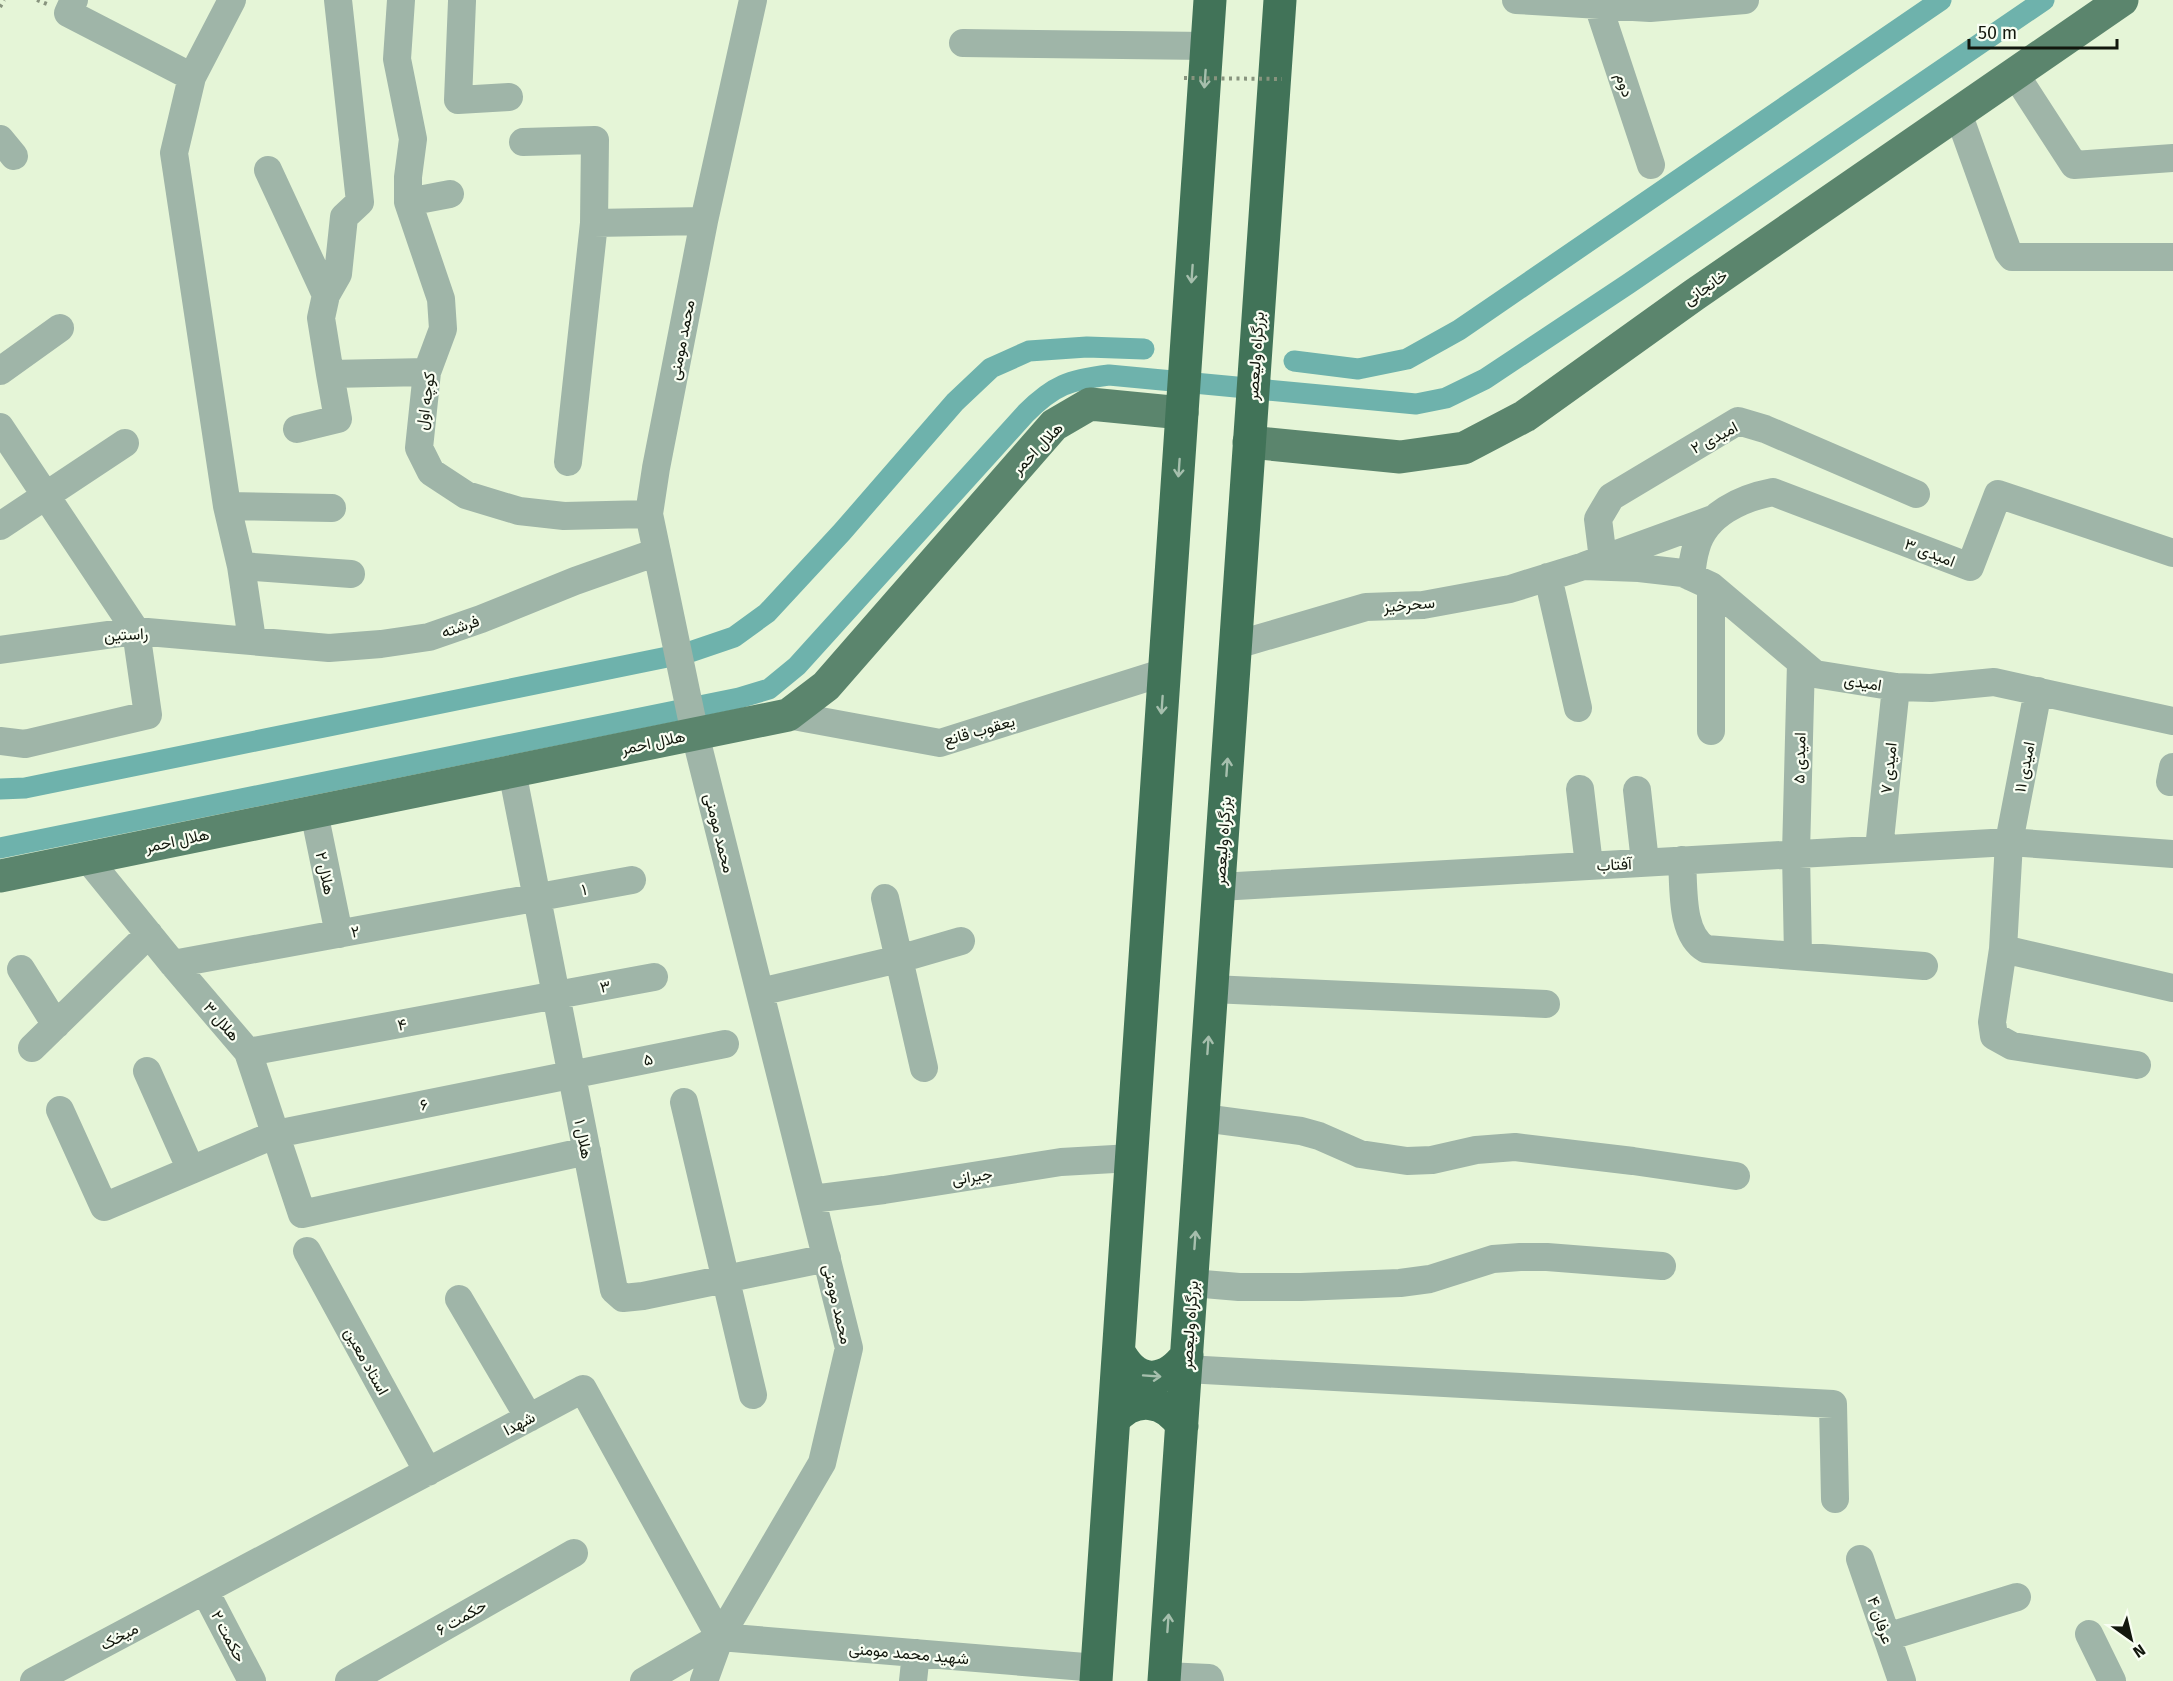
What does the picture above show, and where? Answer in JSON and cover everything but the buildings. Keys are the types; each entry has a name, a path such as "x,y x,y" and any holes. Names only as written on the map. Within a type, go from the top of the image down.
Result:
{"highway":[{"path":"1097,1675 1210,0"},
{"name":"بزرگراه ولیعصر","path":"1164,1679 1280,0"},
{"path":"1119,1352 1134,1372 1157,1378 1186,1362"},
{"path":"1114,1420 1130,1405 1140,1403 1160,1406 1169,1411 1182,1426"}],"main road":[{"name":"خانجانی","path":"1249,442 1401,457 1464,448 1525,416 1694,295 2122,0"},
{"name":"هلال احمر","path":"0,876 512,771 694,727 788,715 826,686 1054,424 1090,404 1182,413"}],"street":[{"path":"74,0 68,13 192,78"},
{"path":"232,0 192,78 174,153 227,506 241,566 252,640"},
{"path":"297,429 338,419 321,318 326,295 338,274 344,217 360,202 338,0"},
{"name":"کوچه اول","path":"401,0 397,59 413,139 408,177 408,202 441,299 443,329 427,372 419,448 432,472 466,495 519,511 564,516 649,514"},
{"path":"465,0 458,100 509,97"},
{"name":"محمد مومنی","path":"704,1681 720,1637 822,1463 849,1348 694,727 649,514 704,221 753,0"},
{"path":"1516,0 1598,5 1745,0"},
{"name":"دوم","path":"1598,5 1651,165"},
{"path":"963,43 1207,46"},
{"path":"2015,74 2074,165 2173,159"},
{"path":"1958,113 2008,252 2012,257 2173,257"},
{"path":"523,142 595,140 594,223 568,462"},
{"path":"268,170 326,295"},
{"path":"408,202 450,194"},
{"path":"594,223 704,221"},
{"path":"0,371 60,328"},
{"path":"330,374 427,372"},
{"name":"امیدی ۲","path":"1594,563 1598,519 1611,497 1738,420 1765,429 1916,494"},
{"path":"0,427 136,631 148,715 25,744 0,741"},
{"path":"0,526 125,443"},
{"name":"امیدی ۳","path":"1594,563 1713,519 1732,505 1773,492 1970,567 1998,494 2173,553"},
{"path":"227,506 332,508"},
{"name":"امیدی ۳","path":"1711,731 1701,581 1696,548 1701,535 1713,519"},
{"name":"فرشته","path":"252,640 329,648 429,637 657,552"},
{"name":"سحرخیز","path":"1236,645 1366,607 1423,605 1510,589 1594,563"},
{"name":"امیدی","path":"1594,563 1683,573 1701,581 1815,674 1896,687 1931,688 1994,682 2173,721"},
{"path":"241,566 351,574"},
{"path":"1548,577 1578,708"},
{"name":"راستین","path":"0,650 136,631 252,640"},
{"name":"امیدی ۵","path":"1798,956 1796,853 1801,662"},
{"name":"یعقوب قانع","path":"788,715 940,743 1165,672"},
{"name":"امیدی ۷","path":"1879,849 1896,687"},
{"name":"امیدی ۱۱","path":"2038,691 2009,842 2003,950 1992,1022 1994,1036 2012,1046 2137,1065"},
{"name":"هلال ۱","path":"512,771 614,1290 623,1298 827,1258"},
{"path":"1580,789 1589,866"},
{"path":"1637,790 1645,862"},
{"name":"هلال ۲","path":"314,812 339,934"},
{"name":"آفتاب","path":"1219,887 2009,842 2173,854"},
{"name":"هلال ۳","path":"87,858 173,964 249,1052 302,1214 587,1151"},
{"path":"1682,860 1688,928 1698,944 1706,949 1923,966"},
{"name":"۱","path":"537,897 632,880"},
{"name":"۲","path":"173,964 537,897"},
{"path":"885,898 924,1068"},
{"path":"32,1048 149,934"},
{"path":"760,992 899,959 961,941"},
{"path":"2003,950 2173,988"},
{"path":"21,969 56,1025"},
{"name":"۳","path":"556,996 654,977"},
{"path":"1212,989 1546,1004"},
{"name":"۴","path":"249,1052 556,996"},
{"name":"۵","path":"572,1075 725,1044"},
{"path":"147,1071 191,1170"},
{"name":"۶","path":"60,1110 104,1207 276,1134 572,1075"},
{"path":"684,1102 753,1395"},
{"path":"1203,1118 1301,1131 1319,1136 1360,1154 1407,1161 1432,1160 1476,1150 1515,1147 1736,1176"},
{"name":"جیرانی","path":"812,1199 1061,1162 1132,1158"},
{"name":"استاد معین","path":"307,1251 428,1472"},
{"path":"1192,1283 1239,1287 1301,1287 1400,1282 1430,1279 1493,1259 1520,1257 1662,1266"},
{"path":"459,1299 529,1418"},
{"path":"1186,1362 1833,1404 1835,1498"},
{"name":"شهدا","path":"205,1591 583,1389 720,1637"},
{"name":"حکمت ۶","path":"349,1681 574,1553"},
{"name":"عرفان ۴","path":"1860,1559 1902,1681"},
{"name":"میخک","path":"34,1681 205,1591"},
{"name":"حکمت ۲","path":"205,1591 252,1681"},
{"path":"1887,1637 2018,1598"},
{"path":"2088,1634 2112,1681"},
{"path":"644,1681 720,1637"},
{"name":"شهید محمد مومنی","path":"720,1637 916,1653 1097,1675"},
{"path":"913,1681 916,1653"},
{"path":"1164,1679 1209,1678 1210,1681"}],"path":[{"path":"0,7 4,0"},
{"path":"1184,78 1282,79"}],"waterway":[{"path":"1294,361 1358,369 1407,359 1459,330 1941,0"},
{"path":"0,848 739,698 769,689 797,666 1026,413 1045,396 1063,385 1109,375 1416,404 1446,398 1485,379 1628,284 2044,0"},
{"path":"0,789 25,788 687,653 734,637 767,613 842,532 955,402 991,368 1029,351 1087,347 1144,349"}]}
